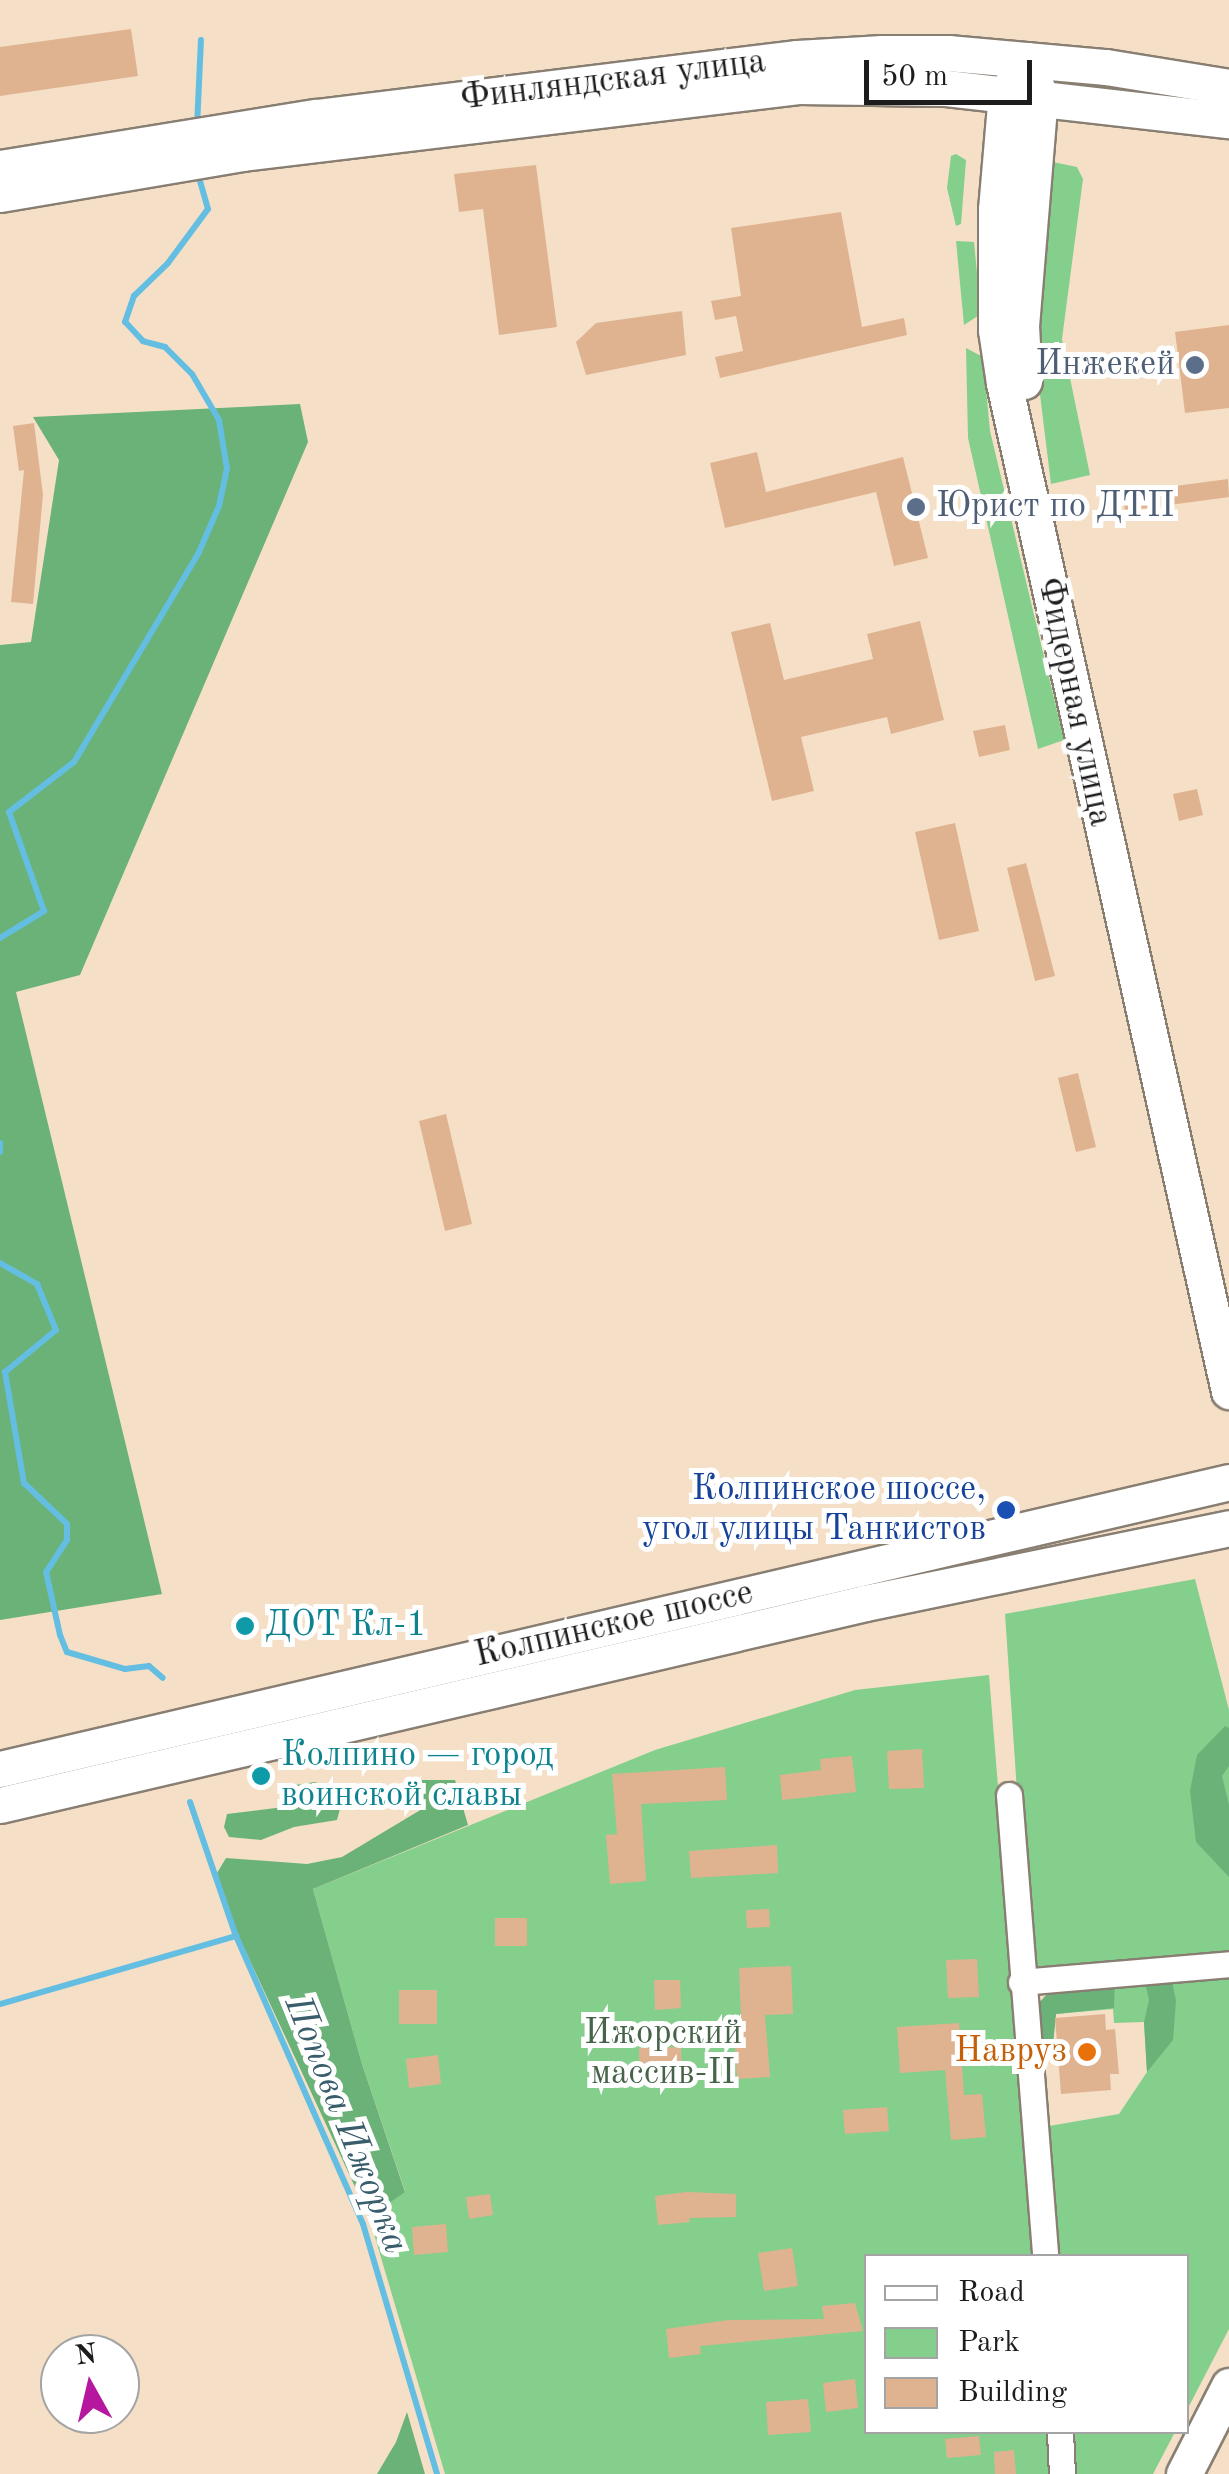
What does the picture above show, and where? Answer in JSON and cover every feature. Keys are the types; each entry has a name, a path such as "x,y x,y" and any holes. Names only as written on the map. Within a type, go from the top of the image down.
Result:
{"street":[{"name":"Финляндская улица","path":"0,168 158,154 797,58 882,52 1106,67 1229,87"},
{"name":"Фидерная улица","path":"1027,60 1023,95 1024,380 1095,751 1154,1014 1229,1391"},
{"name":"Финляндская улица","path":"229,142 798,86 879,84 1023,95 1229,120"},
{"name":"Финляндская улица","path":"0,194 158,154"},
{"name":"Фидерная улица","path":"1154,1014 1229,1282"},
{"name":"Колпинское шоссе","path":"0,1769 1229,1482"},
{"name":"Колпинское шоссе","path":"0,1805 865,1603 1229,1528"},
{"path":"1009,1795 1045,2254"},
{"path":"1021,1982 1229,1964"},
{"path":"1184,2474 1229,2386"},
{"path":"1060,2434 1062,2474"},
{"path":"1210,2474 1229,2438"}],"green space":[{"path":"956,154 966,160 961,224 956,226 947,188 951,156"},
{"path":"1048,161 1077,167 1083,179 1062,339 1090,475 1051,484 1036,362"},
{"path":"956,241 974,242 981,314 964,325"},
{"path":"966,348 983,357 990,431 1064,740 1038,749 968,438"},
{"path":"300,404 308,442 80,975 16,992 162,1594 0,1620 0,645 31,642 59,460 33,417"},
{"path":"1195,1579 1229,1710 1229,1952 1029,1969 1005,1614"},
{"name":"Ижорский массив-II","path":"989,1675 1036,2254 864,2254 864,2434 1051,2434 1054,2474 445,2474 369,2217 405,2191 362,2064 313,1889 655,1750 855,1690"},
{"path":"1225,1726 1229,1728 1229,1766 1222,1776 1229,1805 1229,1877 1196,1842 1190,1791 1197,1755"},
{"path":"422,1780 455,1780 468,1825 313,1889 362,2064 405,2192 369,2217 233,1924 217,1873 226,1858 307,1864 342,1857 422,1809 413,1792"},
{"path":"315,1782 335,1792 341,1805 337,1820 294,1827 261,1840 229,1837 224,1827 227,1814 291,1806 289,1786"},
{"path":"1229,1971 1229,2329 1189,2406 1189,2254 1053,2254 1043,2127 1119,2114 1147,2072 1144,2022 1114,2023 1113,2009 1056,2014 1053,2044 1054,1986"},
{"path":"1171,1976 1176,2001 1173,2040 1147,2072 1144,2022 1149,2000 1144,1978"},
{"path":"1115,1980 1114,2008 1056,2014 1053,2044 1032,2045 1031,2012 1054,1986"},
{"path":"407,2412 425,2474 377,2474 396,2442"},
{"path":"1066,2434 1174,2434 1153,2474 1070,2474"}],"building":[{"path":"131,29 138,76 0,96 0,47"},
{"path":"536,165 557,327 499,335 483,209 459,212 454,174"},
{"path":"841,212 862,327 904,318 907,335 720,378 715,357 743,351 736,316 715,320 711,301 741,296 731,228"},
{"path":"682,311 686,355 586,375 576,342 596,323"},
{"path":"1229,325 1229,408 1185,413 1175,332"},
{"path":"34,423 43,495 33,604 11,602 24,470 19,471 13,426"},
{"path":"757,452 766,492 903,457 928,558 894,566 876,492 725,528 710,463"},
{"path":"1228,479 1229,497 1125,511 1122,493"},
{"path":"920,621 944,720 891,734 887,717 801,737 814,791 772,801 731,632 770,623 784,680 873,659 867,634"},
{"path":"1005,725 1010,750 979,757 973,731"},
{"path":"1197,789 1203,815 1179,821 1173,794"},
{"path":"955,823 979,931 939,940 915,832"},
{"path":"1026,863 1055,976 1035,981 1007,868"},
{"path":"1078,1073 1096,1147 1076,1152 1058,1078"},
{"path":"446,1114 472,1224 445,1231 419,1121"},
{"name":"ДОТ Кл-1","path":"238,1615 257,1622 251,1637 233,1631"},
{"path":"922,1749 924,1788 889,1789 887,1751"},
{"path":"852,1756 856,1792 782,1800 780,1775 821,1770 820,1759"},
{"path":"725,1767 727,1800 641,1804 646,1881 610,1884 606,1835 617,1834 612,1774"},
{"path":"777,1845 778,1873 691,1878 689,1851"},
{"path":"769,1909 770,1927 747,1928 746,1910"},
{"path":"495,1918 527,1918 527,1946 495,1946"},
{"path":"977,1959 979,1997 948,1998 946,1960"},
{"path":"791,1966 793,2014 765,2015 770,2077 737,2079 735,2045 742,2044 739,1968"},
{"path":"654,1980 680,1980 681,2008 655,2010"},
{"path":"399,1990 437,1990 437,2024 399,2024"},
{"name":"Навруз","path":"1105,2014 1106,2030 1115,2029 1119,2074 1110,2074 1111,2090 1061,2094 1055,2018"},
{"path":"959,2023 964,2095 982,2094 986,2137 951,2140 945,2070 900,2073 897,2027"},
{"path":"681,2047 682,2083 640,2085 639,2048"},
{"path":"438,2055 441,2084 409,2088 406,2059"},
{"path":"887,2107 889,2131 845,2134 843,2110"},
{"path":"687,2192 736,2194 736,2217 689,2218 690,2222 658,2225 655,2196"},
{"path":"490,2194 493,2215 469,2219 466,2197"},
{"path":"446,2224 448,2252 414,2255 412,2227"},
{"path":"792,2248 798,2286 764,2291 758,2253"},
{"path":"855,2303 863,2331 700,2346 701,2354 669,2358 666,2329 728,2320 824,2319 822,2306"},
{"path":"855,2379 858,2408 826,2412 823,2383"},
{"path":"808,2399 811,2432 768,2435 766,2402"},
{"path":"979,2436 981,2455 947,2458 945,2439"},
{"path":"1014,2450 1016,2474 995,2474 994,2452"}],"waterway":[{"name":"Попова Ижорка","path":"197,127 201,40"},
{"name":"Попова Ижорка","path":"0,938 44,911 9,812 74,762 199,552 219,506 227,469 219,420 192,374 165,347 143,341 125,322 134,296 168,263 208,209 198,174"},
{"name":"Попова Ижорка","path":"0,1143 0,1152"},
{"name":"Попова Ижорка","path":"0,1263 37,1284 56,1330 5,1372 24,1483 67,1524 67,1540 46,1572 60,1635 67,1652 125,1669 149,1666 163,1678"},
{"name":"Попова Ижорка","path":"190,1802 236,1936 363,2224 437,2474"},
{"path":"0,2004 236,1936"}],"place":[{"name":"Инжекей","path":"1195,365"},
{"name":"Юрист по ДТП","path":"916,507"},
{"name":"Колпинское шоссе, угол улицы Танкистов","path":"1006,1510"},
{"name":"ДОТ Кл-1","path":"245,1626"},
{"name":"Колпино — город воинской славы","path":"261,1776"},
{"name":"Навруз","path":"1087,2052"}]}
